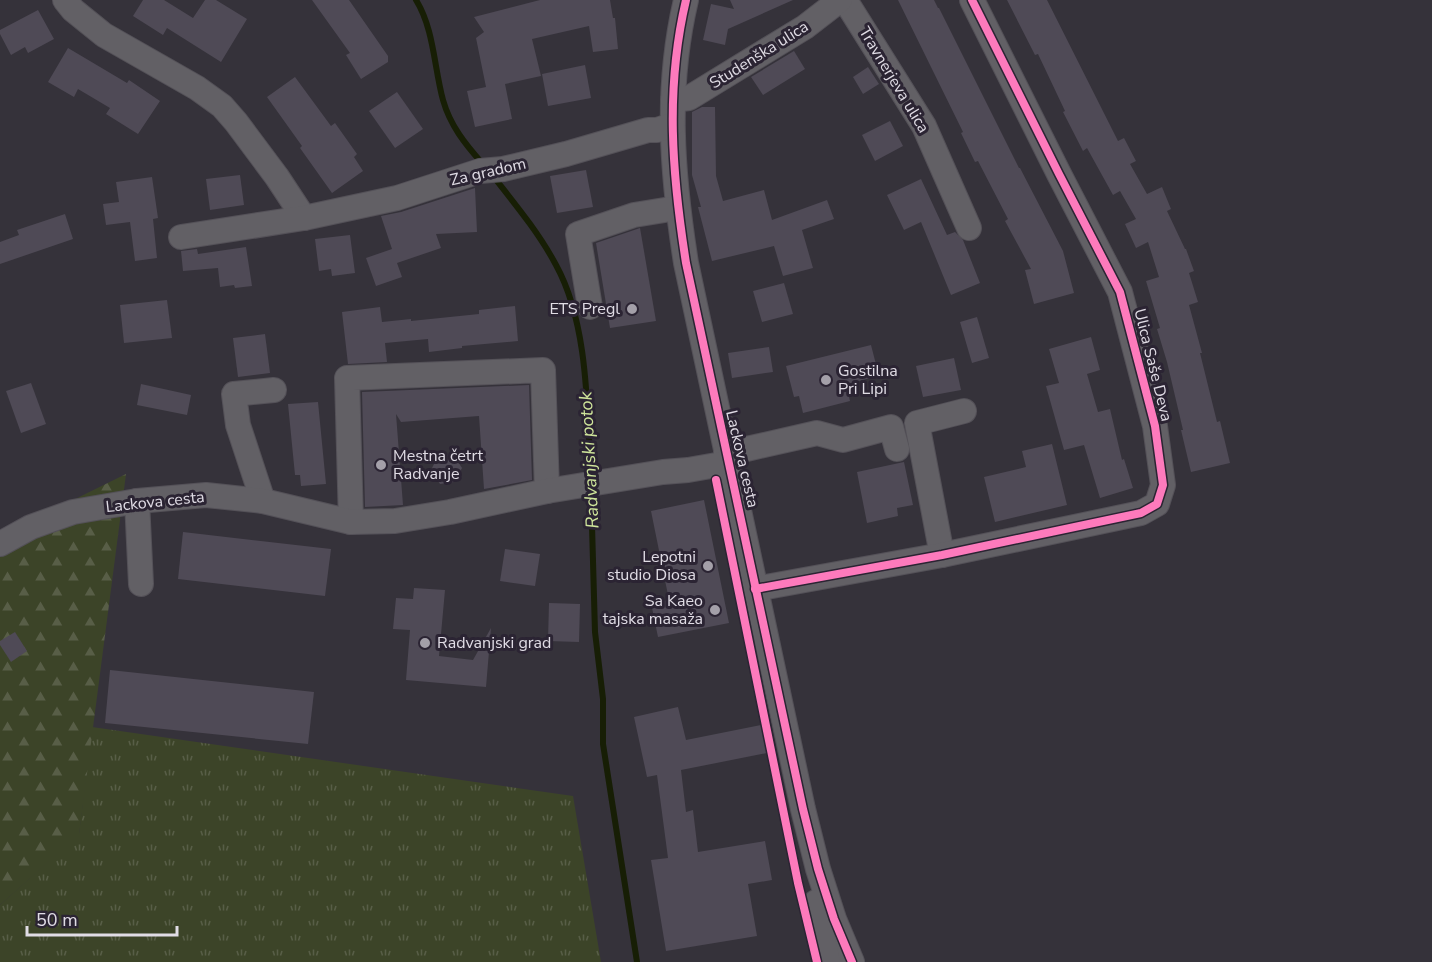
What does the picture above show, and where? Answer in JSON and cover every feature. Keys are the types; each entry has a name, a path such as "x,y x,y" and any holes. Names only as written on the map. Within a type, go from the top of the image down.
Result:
{"street":[{"path":"65,0 73,10 104,35 197,88 222,106 277,177 304,218"},
{"name":"Lackova cesta","path":"686,0 675,66 673,100 672,125 677,208 686,263 755,589 818,869 834,919"},
{"name":"Studenška ulica","path":"673,100 689,98 805,27 840,0"},
{"name":"Travnerjeva ulica","path":"845,0 924,126 969,228"},
{"name":"Ulica Saše Deva","path":"755,589 942,555 1141,513 1157,504 1163,485 1155,426 1120,292 972,0"},
{"name":"Za gradom","path":"181,237 304,218 397,198 491,170 566,154 672,125"},
{"path":"590,307 578,234 634,215 677,208"},
{"path":"351,522 347,378 543,370 547,491"},
{"path":"263,501 238,425 234,394 274,390"},
{"path":"942,555 917,423 964,411"},
{"path":"727,458 742,450 817,433 843,440 891,427 897,449"},
{"name":"Lackova cesta","path":"0,544 32,527 73,512 137,501 206,495 263,501 351,522 395,521 450,512 547,491 688,470 727,458"},
{"path":"137,501 141,584"},
{"path":"818,869 816,907 828,962"},
{"path":"834,919 843,962"},
{"path":"834,919 852,962"}],"green space":[{"path":"126,474 79,835 0,905 0,536"},
{"path":"92,727 573,796 601,962 0,962 0,905 79,834"}],"building":[{"path":"143,0 164,0 193,18 205,0 216,0 247,19 221,62 167,28 163,35 133,16"},
{"path":"312,0 349,0 388,56 388,62 361,79 346,55 350,53"},
{"path":"540,0 610,0 613,18 615,18 618,49 593,52 589,26 532,39 541,76 505,84 512,119 475,127 467,91 486,87 476,38 484,32 474,17"},
{"path":"730,0 793,0 728,29 725,45 703,40 711,4 734,9"},
{"path":"898,0 934,0 939,8 1063,251 1074,293 1034,304 1025,270 1031,269 1005,221 1008,219 978,161 975,162 961,133 963,132"},
{"path":"1007,0 1047,0 1118,141 1124,138 1136,161 1130,164 1147,194 1162,187 1171,209 1167,211 1194,271 1189,273 1198,302 1189,305 1217,422 1220,421 1230,463 1191,472 1167,362 1157,329 1160,328 1146,281 1159,277 1148,242 1136,248 1125,224 1136,219 1120,191 1113,195 1087,148 1083,151 1038,54 1035,55"},
{"path":"38,10 54,39 28,53 25,47 11,55 0,30"},
{"path":"68,48 127,83 129,80 160,101 138,134 106,114 110,108 78,89 74,97 48,82"},
{"path":"794,51 805,69 763,95 751,77"},
{"path":"585,65 591,98 548,106 542,74"},
{"path":"868,67 879,84 863,94 853,77"},
{"path":"295,77 331,126 335,123 357,154 354,157 363,171 332,193 267,97"},
{"path":"397,92 423,129 395,148 369,111"},
{"path":"702,107 715,107 716,176 723,201 764,190 772,220 827,200 834,219 802,230 813,268 783,276 774,246 712,261 692,175 692,112"},
{"path":"890,121 903,146 875,161 862,135"},
{"path":"586,170 593,207 557,213 550,176"},
{"path":"240,175 244,205 210,210 206,179"},
{"path":"152,177 158,218 153,219 157,258 135,261 130,222 106,225 103,204 119,202 116,182"},
{"path":"921,179 947,235 955,232 963,240 980,283 951,295 921,222 904,230 887,195"},
{"path":"475,188 477,232 436,234 441,248 397,263 402,277 376,286 366,258 392,249 381,216 401,212"},
{"path":"65,214 73,239 0,264 0,242 19,235 17,230"},
{"path":"640,228 656,321 610,328 596,243"},
{"path":"350,235 355,273 332,276 331,269 319,271 315,239"},
{"path":"246,247 252,286 220,287 218,268 183,271 181,251 197,249 198,254"},
{"path":"784,283 793,314 762,322 753,291"},
{"path":"167,300 172,338 124,343 120,305"},
{"path":"515,306 518,341 462,346 462,348 429,352 428,339 385,343 387,362 348,364 342,312 380,307 382,322 411,319 411,321 479,314 479,310"},
{"path":"977,317 989,358 972,363 960,322"},
{"path":"265,334 270,373 238,377 233,338"},
{"path":"1091,337 1100,370 1087,374 1098,412 1110,409 1122,460 1124,459 1133,488 1100,498 1084,445 1064,450 1046,386 1059,383 1049,349"},
{"name":"Gostilna Pri Lipi","path":"871,345 879,376 846,384 850,401 803,413 799,396 794,397 786,366"},
{"path":"769,347 773,372 732,378 728,353"},
{"path":"954,358 961,390 923,397 916,366"},
{"path":"31,383 46,424 21,433 6,391"},
{"path":"141,384 191,395 187,415 137,405"},
{"path":"529,385 532,480 484,489 479,416 401,422 396,414 403,505 365,507 362,392"},
{"path":"318,402 326,484 301,486 300,475 295,475 288,404"},
{"path":"1052,444 1067,505 995,522 984,477 1026,467 1022,451"},
{"path":"453,454 462,468 454,482 440,484 431,470 438,456"},
{"path":"904,462 913,505 897,508 898,516 867,523 857,472"},
{"path":"704,500 729,623 658,637 651,603 669,600 651,511"},
{"path":"183,532 331,549 325,596 178,579"},
{"path":"505,549 540,554 535,586 500,581"},
{"name":"Radvanjski grad","path":"414,588 445,590 439,656 473,660 491,628 486,687 406,680 410,630 393,629 396,598 413,599"},
{"path":"549,603 580,604 579,642 548,641"},
{"path":"15,632 27,651 11,662 0,645 0,641"},
{"path":"110,670 314,692 308,744 105,723"},
{"path":"678,707 686,740 761,725 767,753 681,770 686,812 693,810 698,852 765,841 772,880 748,884 757,936 666,951 651,860 668,858 657,775 647,777 634,717"}],"waterway":[{"name":"Radvanjski potok","path":"416,0 427,23 446,109 459,134 482,163"},
{"name":"Radvanjski potok","path":"493,176 542,242 567,289 581,341 587,398 591,479"},
{"name":"Radvanjski potok","path":"591,490 595,632 603,699 603,744 637,962"}],"cycle path":[{"path":"686,0 679,33 673,99 674,164 686,263 803,809 818,869 834,919 852,962"},
{"path":"755,589 942,555 1141,513 1157,504 1163,485 1155,426 1120,292 972,0"},
{"path":"716,480 798,883 817,962"}],"place":[{"name":"ETS Pregl","path":"632,309"},
{"name":"Gostilna Pri Lipi","path":"826,380"},
{"name":"Mestna četrt Radvanje","path":"381,465"},
{"name":"Lepotni studio Diosa","path":"708,566"},
{"name":"Sa Kaeo tajska masaža","path":"715,610"},
{"name":"Radvanjski grad","path":"425,643"}]}
